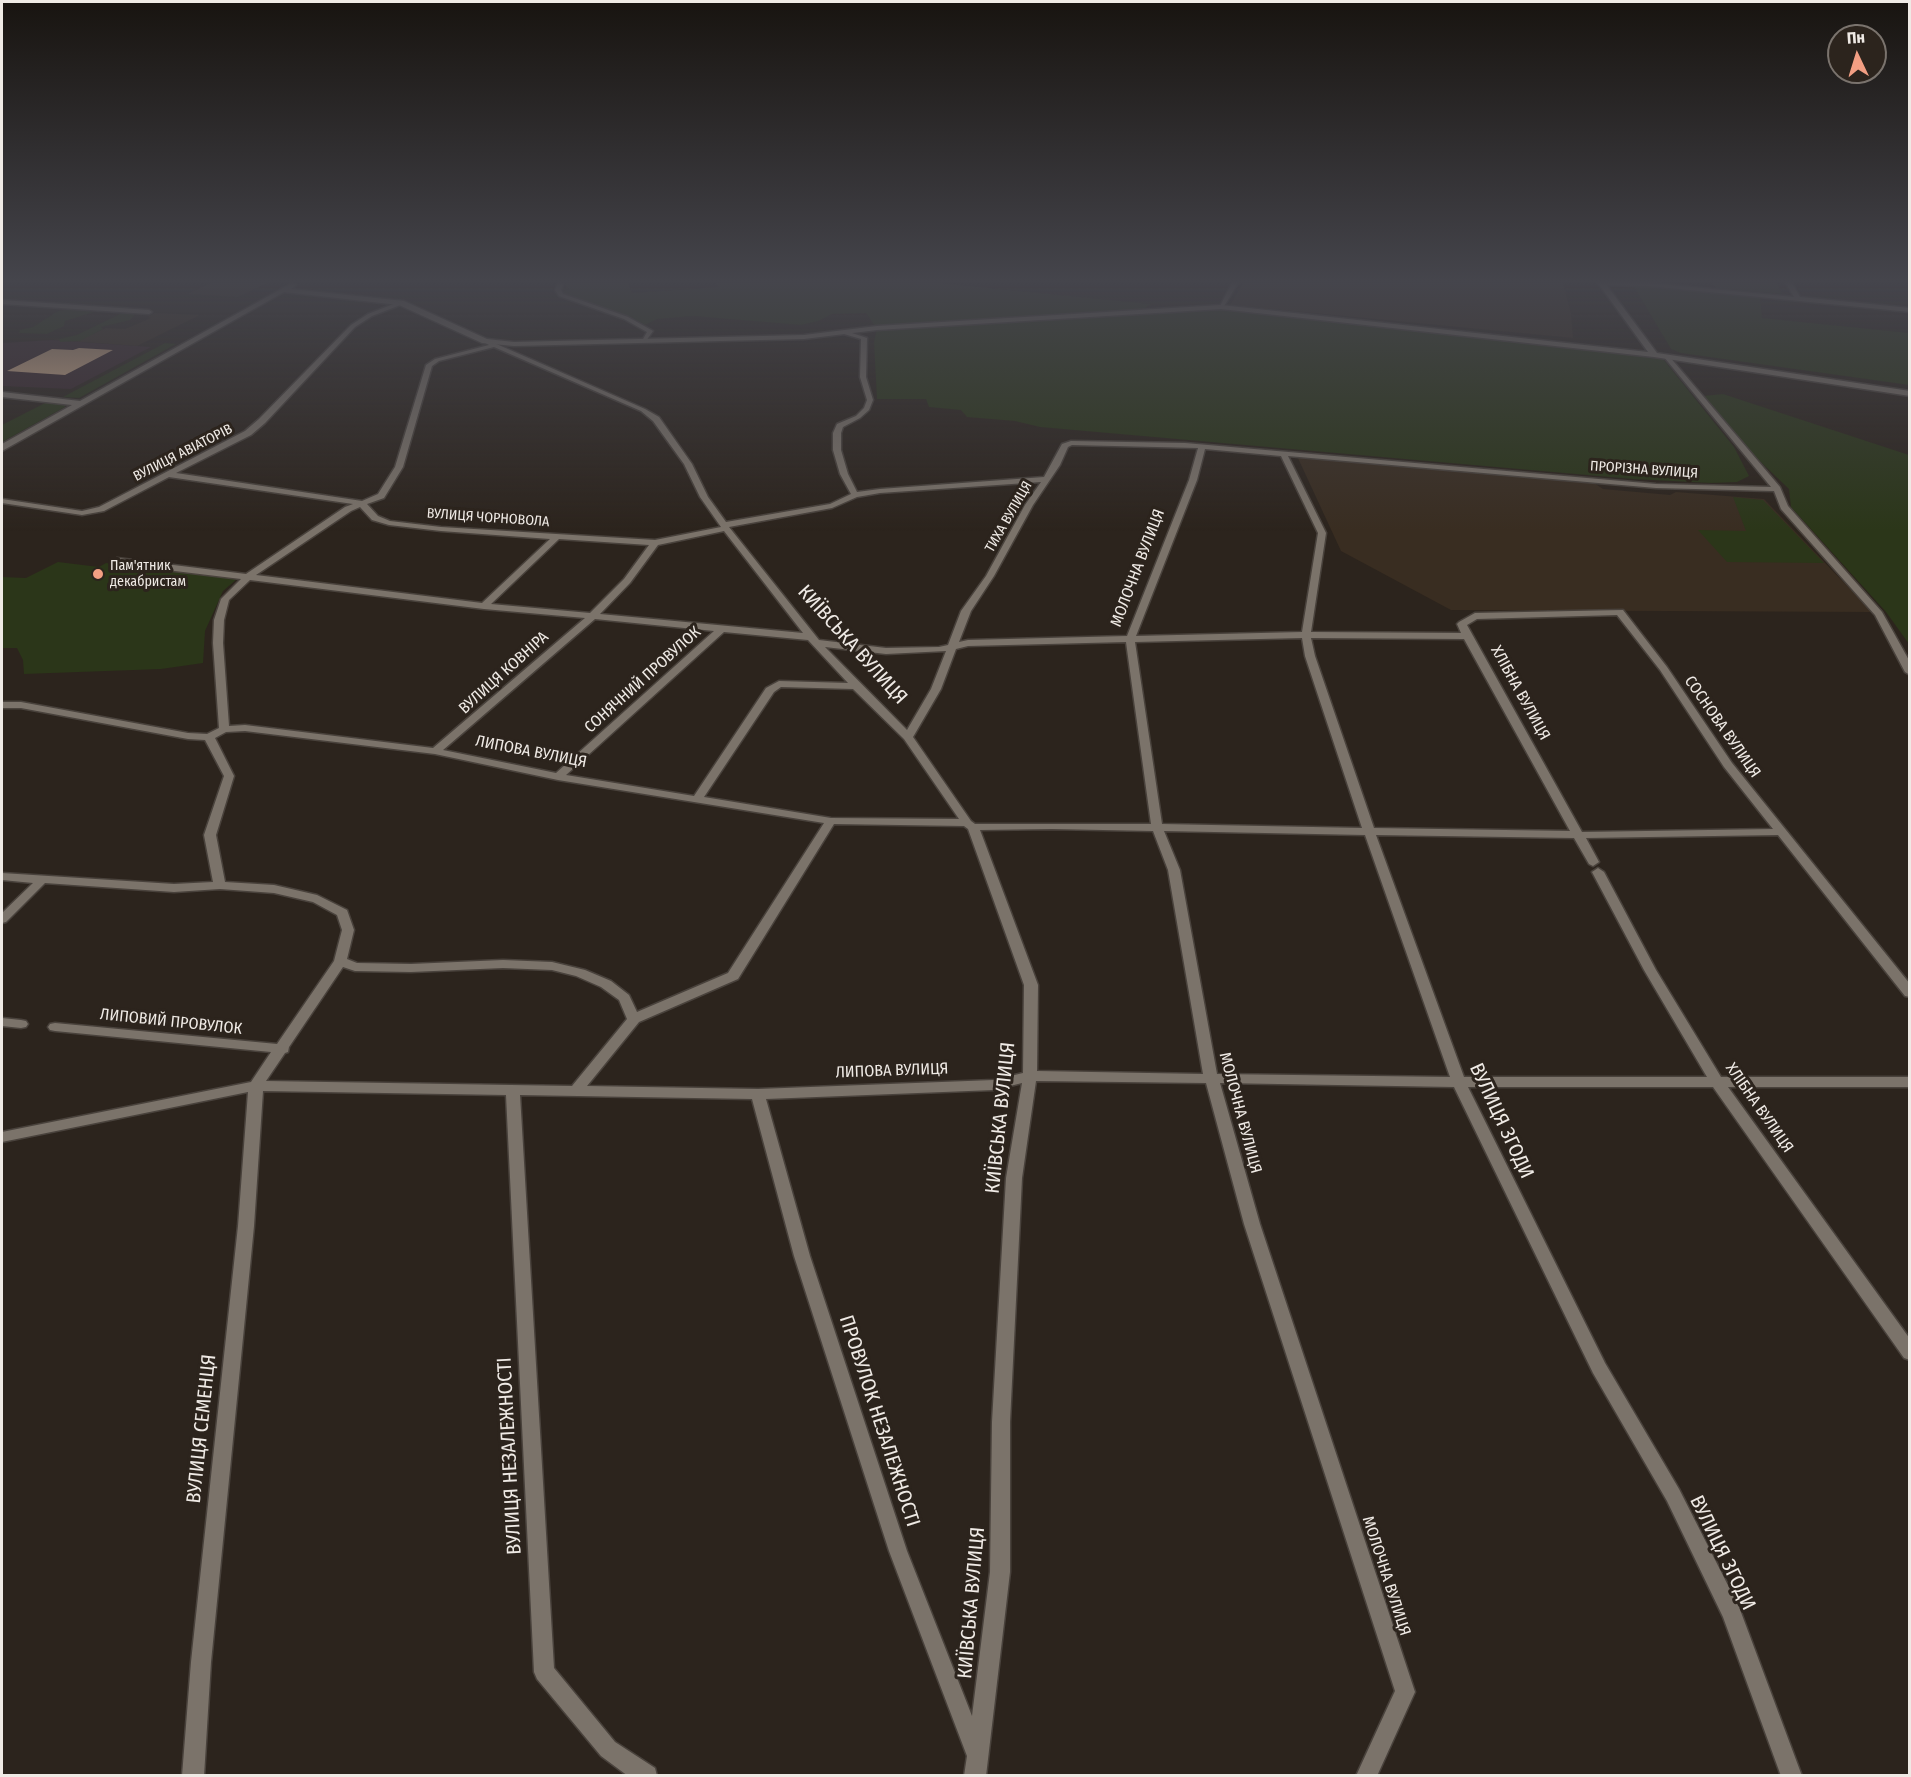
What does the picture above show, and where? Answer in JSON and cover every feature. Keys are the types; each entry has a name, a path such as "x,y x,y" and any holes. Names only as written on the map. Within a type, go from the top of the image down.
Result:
{"street":[{"path":"2,448 145,366"},
{"name":"ВУЛИЦЯ АВІАТОРІВ","path":"2,501 82,513 92,511 248,433 315,366"},
{"path":"224,729 219,634 225,599 248,577 348,509 381,496 399,467 429,366"},
{"name":"КИЇВСЬКА ВУЛИЦЯ","path":"544,366 643,410 656,419 688,464 704,497 725,527 815,640 856,686 908,737 970,825 1031,985 1030,1076 1014,1178 1001,1422 1000,1572 975,1776"},
{"path":"855,495 844,474 837,450 837,433 840,426 858,417 867,409 870,400 863,377 863,366"},
{"path":"1674,366 1777,489 1784,507 1879,614 1910,672"},
{"name":"КИЇВСЬКА ВУЛИЦЯ","path":"1726,366 1910,394"},
{"path":"2,394 78,403"},
{"name":"ПРОРІЗНА ВУЛИЦЯ","path":"1046,479 1065,446 1080,441 1283,453 1656,486 1777,489"},
{"name":"МОЛОЧНА ВУЛИЦЯ","path":"1202,447 1192,480 1130,640 1158,828 1174,870 1211,1077 1252,1224 1405,1692 1366,1776"},
{"name":"ВУЛИЦЯ ЗГОДИ","path":"1283,453 1322,533 1306,635 1310,656 1459,1082 1599,1368 1673,1495 1732,1614 1792,1776"},
{"name":"ВУЛИЦЯ ЧОРНОВОЛА","path":"167,474 361,503 375,518 389,523 556,537"},
{"name":"ТИХА ВУЛИЦЯ","path":"725,527 832,506 855,495 1046,479"},
{"name":"ТИХА ВУЛИЦЯ","path":"908,737 936,689 966,612 1046,479"},
{"path":"556,537 655,543 725,527"},
{"name":"ВУЛИЦЯ ЧОРНОВОЛА","path":"484,606 556,537"},
{"path":"592,616 627,581 655,543"},
{"path":"117,561 484,606 815,640 886,651 953,647 968,643 1306,635 1467,636"},
{"name":"СОСНОВА ВУЛИЦЯ","path":"1467,636 1462,624 1475,616 1620,612 1664,669 1728,765 1910,993"},
{"name":"ВУЛИЦЯ КОВНІРА","path":"435,751 592,616"},
{"name":"СОНЯЧНИЙ ПРОВУЛОК","path":"558,777 721,629"},
{"name":"ХЛІБНА ВУЛИЦЯ","path":"1467,636 1579,835 1650,970 1716,1081 1910,1353"},
{"path":"697,800 770,690 778,684 856,686"},
{"name":"ЛИПОВА ВУЛИЦЯ","path":"2,705 21,705 188,736 209,736 224,729 244,728 435,751 558,777 831,821 1579,835 1780,832"},
{"path":"209,736 229,776 210,835 220,885"},
{"path":"576,1091 633,1019 733,976 831,821"},
{"path":"2,877 174,888 220,885 285,891 317,899 343,914 348,930 340,961 256,1086"},
{"path":"2,919 43,879"},
{"path":"340,961 356,967 375,969 503,964 552,966 580,973 606,984 624,998 633,1019"},
{"path":"2,1022 21,1024"},
{"name":"ЛИПОВИЙ ПРОВУЛОК","path":"55,1027 283,1049"},
{"name":"ЛИПОВА ВУЛИЦЯ","path":"2,1137 256,1086 758,1094 994,1085 1030,1076 1459,1082 1910,1082"},
{"name":"ВУЛИЦЯ СЕМЕНЦЯ","path":"193,1776 201,1662 246,1226 256,1086"},
{"name":"ВУЛИЦЯ НЕЗАЛЕЖНОСТІ","path":"513,1091 544,1672 608,1749 647,1776"},
{"name":"ПРОВУЛОК НЕЗАЛЕЖНОСТІ","path":"758,1094 802,1256 894,1540 977,1755"}],"shaded area":[{"path":"2,366 115,366 71,389 2,386"},
{"path":"1297,456 1591,481 1603,489 1670,495 1676,492 1764,499 1872,612 1451,610 1341,551"}],"green space":[{"path":"122,366 137,366 79,398 63,397"},
{"path":"875,366 1669,366 1734,447 1749,476 1737,482 1711,483 1633,479 1040,427 1015,421 967,417 961,410 929,407 926,399 877,399"},
{"path":"1773,366 1909,366 1909,385"},
{"path":"1723,394 1909,455 1909,644 1886,612 1791,507 1789,489 1746,448 1703,396"},
{"path":"49,401 65,404 65,407 2,442 2,425"},
{"path":"1733,497 1763,500 1824,563 1727,562 1698,530 1746,531"},
{"path":"58,562 99,567 106,563 237,579 223,591 205,631 203,663 161,669 24,674 23,660 17,648 2,648 2,577 26,578"}],"building":[{"path":"17,366 82,366 65,375 7,371"}],"place":[{"name":"Пам'ятник декабристам","path":"98,574"}]}
